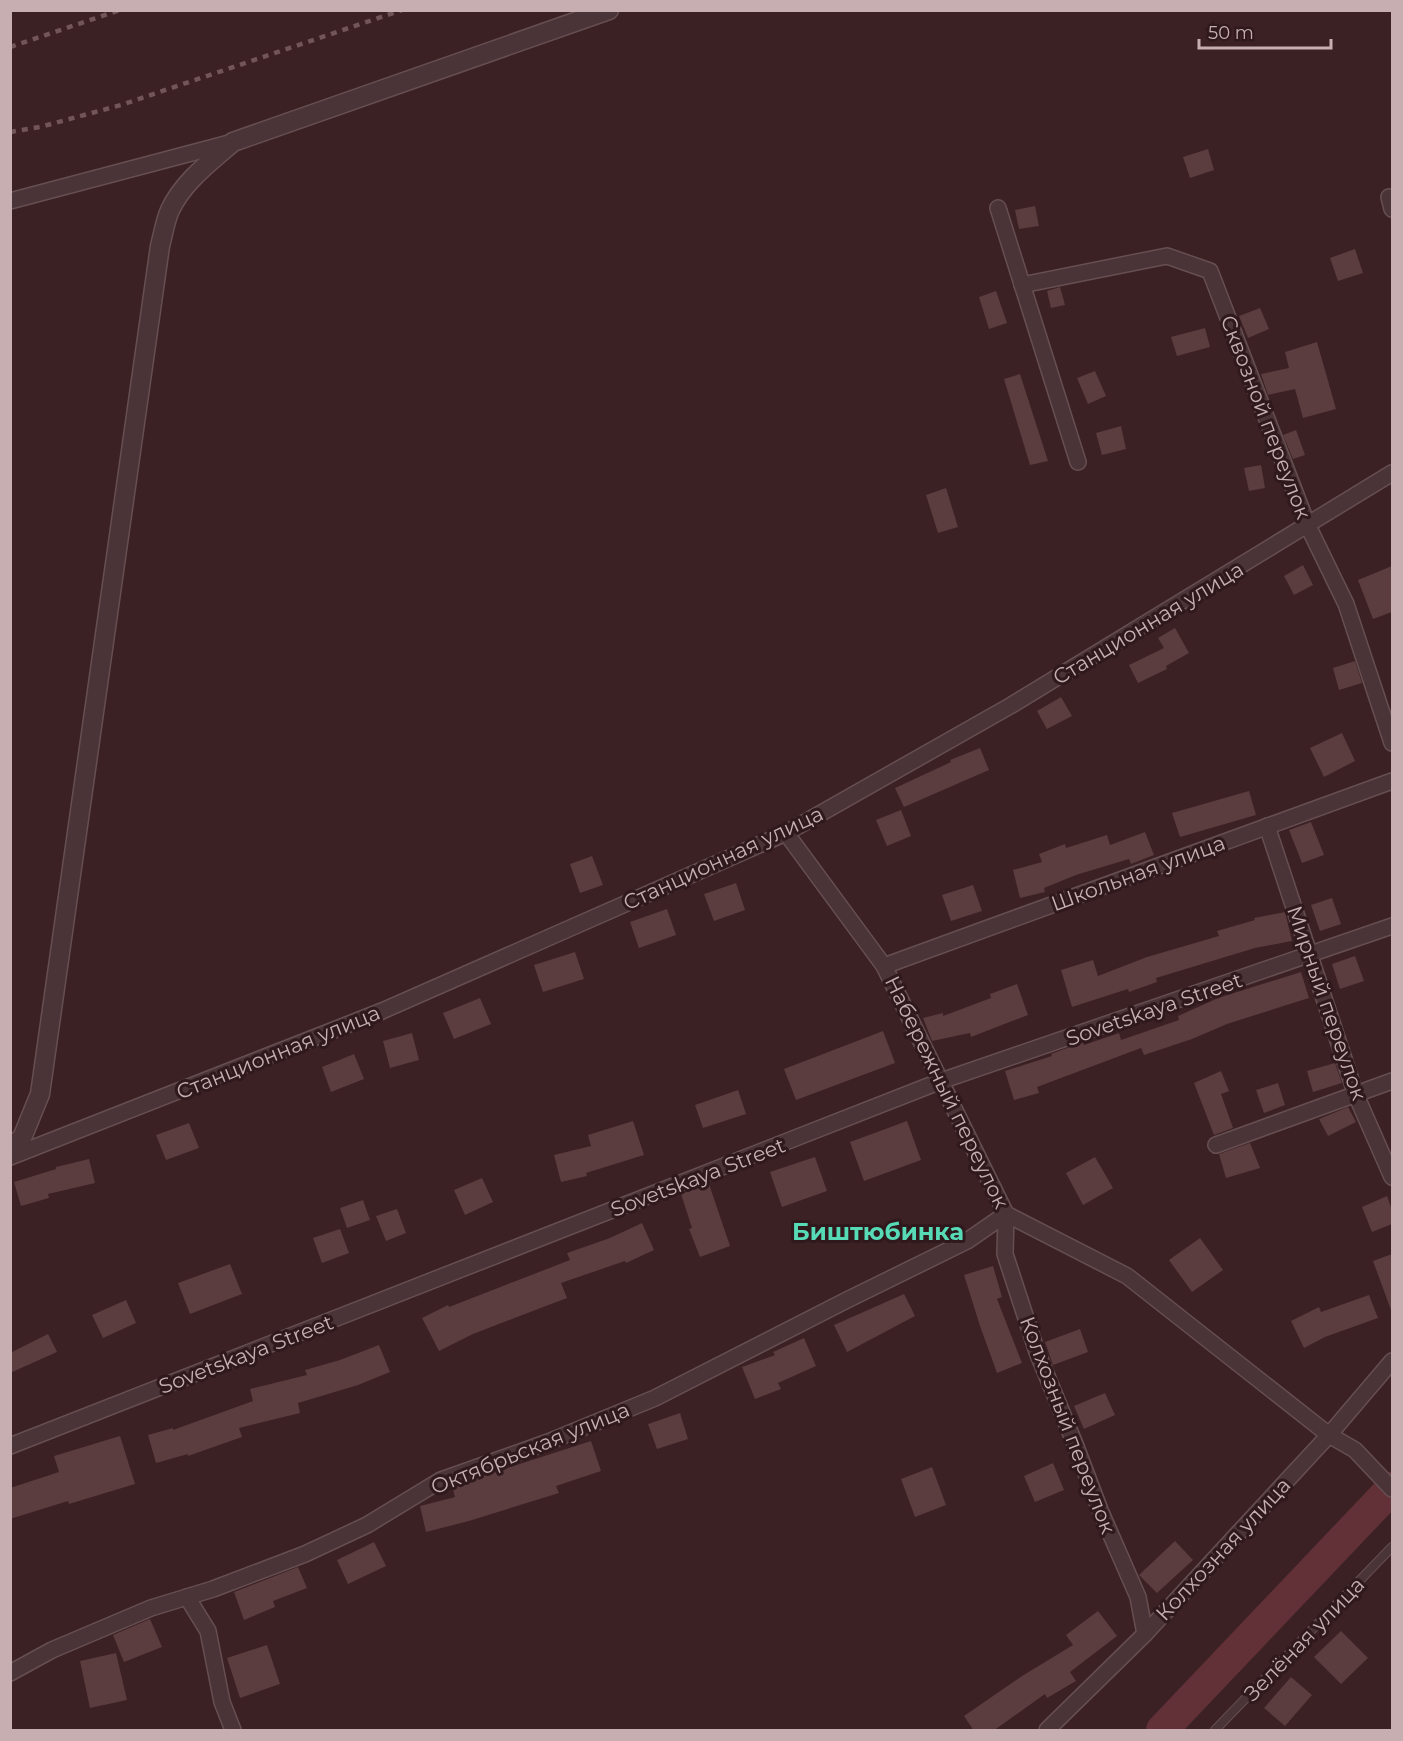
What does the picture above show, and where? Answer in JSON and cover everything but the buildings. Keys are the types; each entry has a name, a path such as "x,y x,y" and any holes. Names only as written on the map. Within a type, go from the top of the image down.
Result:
{"street":[{"path":"10,201 233,142 609,10"},
{"path":"10,1147 22,1138 40,1094 160,246 170,211 179,194 233,142"},
{"path":"998,208 1078,462"},
{"name":"Сквозной переулок","path":"1022,285 1167,256 1210,271 1308,526 1346,604 1392,743"},
{"name":"Станционная улица","path":"10,1157 382,1011 786,833 1010,706 1392,473"},
{"name":"Школьная улица","path":"884,966 1392,781"},
{"name":"Мирный переулок","path":"1267,826 1356,1095 1392,1177"},
{"name":"Набережный переулок","path":"786,833 884,966 1006,1214 1127,1276 1329,1435 1355,1449 1392,1489"},
{"name":"Sovetskaya Street","path":"10,1446 941,1082 1392,926"},
{"path":"1216,1145 1392,1082"},
{"name":"Октябрьская улица","path":"10,1673 52,1650 151,1608 213,1589 315,1549 367,1525 441,1480 548,1442 655,1398 967,1241 1006,1214"},
{"name":"Колхозный переулок","path":"1006,1214 1005,1254 1037,1352 1137,1597 1145,1634"},
{"name":"Колхозная улица","path":"1047,1731 1145,1634 1329,1435 1392,1361"},
{"path":"187,1597 208,1631 222,1701 233,1731"}],"lane":[{"name":"Зелёная улица","path":"1215,1731 1392,1547"}],"waterway":[{"path":"1162,1730 1392,1488"}],"railway":[{"path":"10,47 120,10"},
{"path":"10,132 40,127 121,105 402,10"}],"district":[{"name":"Биштюбинка","path":"878,1231"}]}
